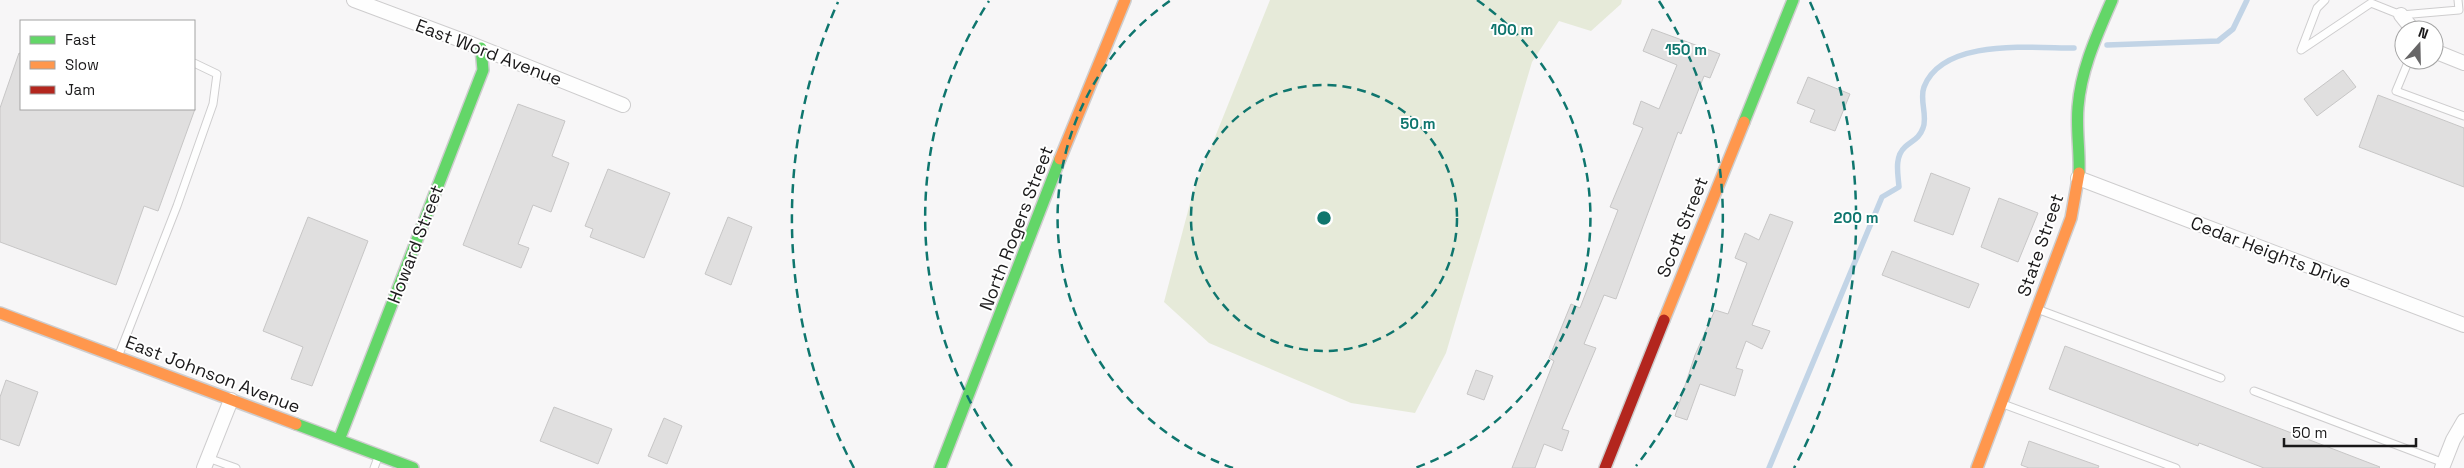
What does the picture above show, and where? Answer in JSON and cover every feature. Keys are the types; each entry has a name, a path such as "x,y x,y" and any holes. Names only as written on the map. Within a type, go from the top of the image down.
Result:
{"street":[{"name":"East Word Avenue","path":"354,0 623,105"},
{"name":"North Rogers Street","path":"940,468 1086,94 1125,0"},
{"name":"Scott Street","path":"1605,468 1793,0"},
{"name":"State Street","path":"1977,468 2071,218 2078,178 2076,123 2079,95 2087,62 2112,0"},
{"path":"2401,15 2405,20"},
{"name":"Howard Street","path":"339,440 483,70 481,48"},
{"path":"2444,56 2464,63"},
{"name":"Cedar Heights Drive","path":"2078,178 2464,325"},
{"name":"East Johnson Avenue","path":"0,313 413,468"},
{"path":"206,463 231,400"},
{"path":"2443,465 2453,440 2464,420"}],"lane":[{"path":"2324,0 2317,8 2301,50 2371,3 2401,15 2459,10 2458,0"},
{"path":"118,357 177,206 213,104 217,74 195,63"},
{"path":"2405,70 2396,91 2464,116"},
{"path":"2036,308 2221,378"},
{"path":"2254,391 2443,465"},
{"path":"2000,403 2176,468"},
{"path":"374,468 379,455"},
{"path":"206,463 236,468"}],"green space":[{"path":"1270,0 1622,0 1621,4 1591,31 1559,21 1532,62 1446,353 1415,413 1351,403 1209,343 1164,302 1193,192"}],"building":[{"path":"1652,29 1720,54 1710,78 1704,76 1681,134 1678,132 1616,299 1604,295 1584,344 1596,348 1562,429 1569,431 1562,451 1544,444 1535,468 1512,468 1554,361 1549,358 1571,304 1580,308 1618,210 1610,207 1643,128 1633,124 1641,101 1659,109 1677,65 1643,51"},
{"path":"19,53 20,110 195,110 158,211 144,206 116,285 0,242 0,108"},
{"path":"2343,70 2356,87 2317,116 2304,99"},
{"path":"1808,77 1850,94 1835,131 1810,122 1815,110 1797,103"},
{"path":"2378,95 2464,128 2464,187 2359,147"},
{"path":"518,104 565,121 552,156 569,163 551,212 533,205 518,244 529,248 521,268 463,245"},
{"path":"608,169 670,193 644,258 590,237 593,229 585,226"},
{"path":"1931,173 1970,188 1953,235 1914,221"},
{"path":"1999,198 2038,213 2018,262 1981,247"},
{"path":"1770,214 1793,222 1752,325 1770,331 1762,349 1746,341 1736,368 1743,370 1735,396 1700,384 1687,420 1675,416 1695,355 1715,310 1728,314 1747,263 1735,258 1745,233 1759,240"},
{"path":"308,217 368,241 312,386 291,379 303,347 263,331"},
{"path":"728,217 752,227 731,285 705,274"},
{"path":"1892,251 1979,284 1969,308 1882,275"},
{"path":"2065,346 2380,467 2264,468 2199,443 2198,446 2049,389"},
{"path":"1476,370 1493,376 1484,400 1467,394"},
{"path":"6,380 38,392 19,446 0,439 0,397"},
{"path":"554,407 612,429 598,464 540,441"},
{"path":"664,418 682,426 667,464 648,456"},
{"path":"2029,441 2099,466 2098,468 2029,468 2021,465"}],"waterway":[{"path":"2107,45 2218,41 2233,29 2247,0"},
{"path":"1769,468 1882,197 1899,187 1899,156 1905,147 1918,137 1923,128 1925,118 1923,92 1934,71 1949,60 1968,53 1990,49 2013,47 2074,48"}],"traffic: fast":[{"path":"1744,122 1793,0"},
{"path":"2079,173 2078,115 2082,79 2090,52 2112,0"},
{"path":"339,440 483,70 481,48"},
{"path":"940,468 1060,159"},
{"path":"296,424 413,468"}],"traffic: slow":[{"path":"1060,159 1125,0"},
{"path":"1664,320 1744,122"},
{"path":"1977,468 2071,218 2079,173"},
{"path":"0,313 296,424"}],"traffic: jam":[{"path":"1605,468 1664,320"}]}
